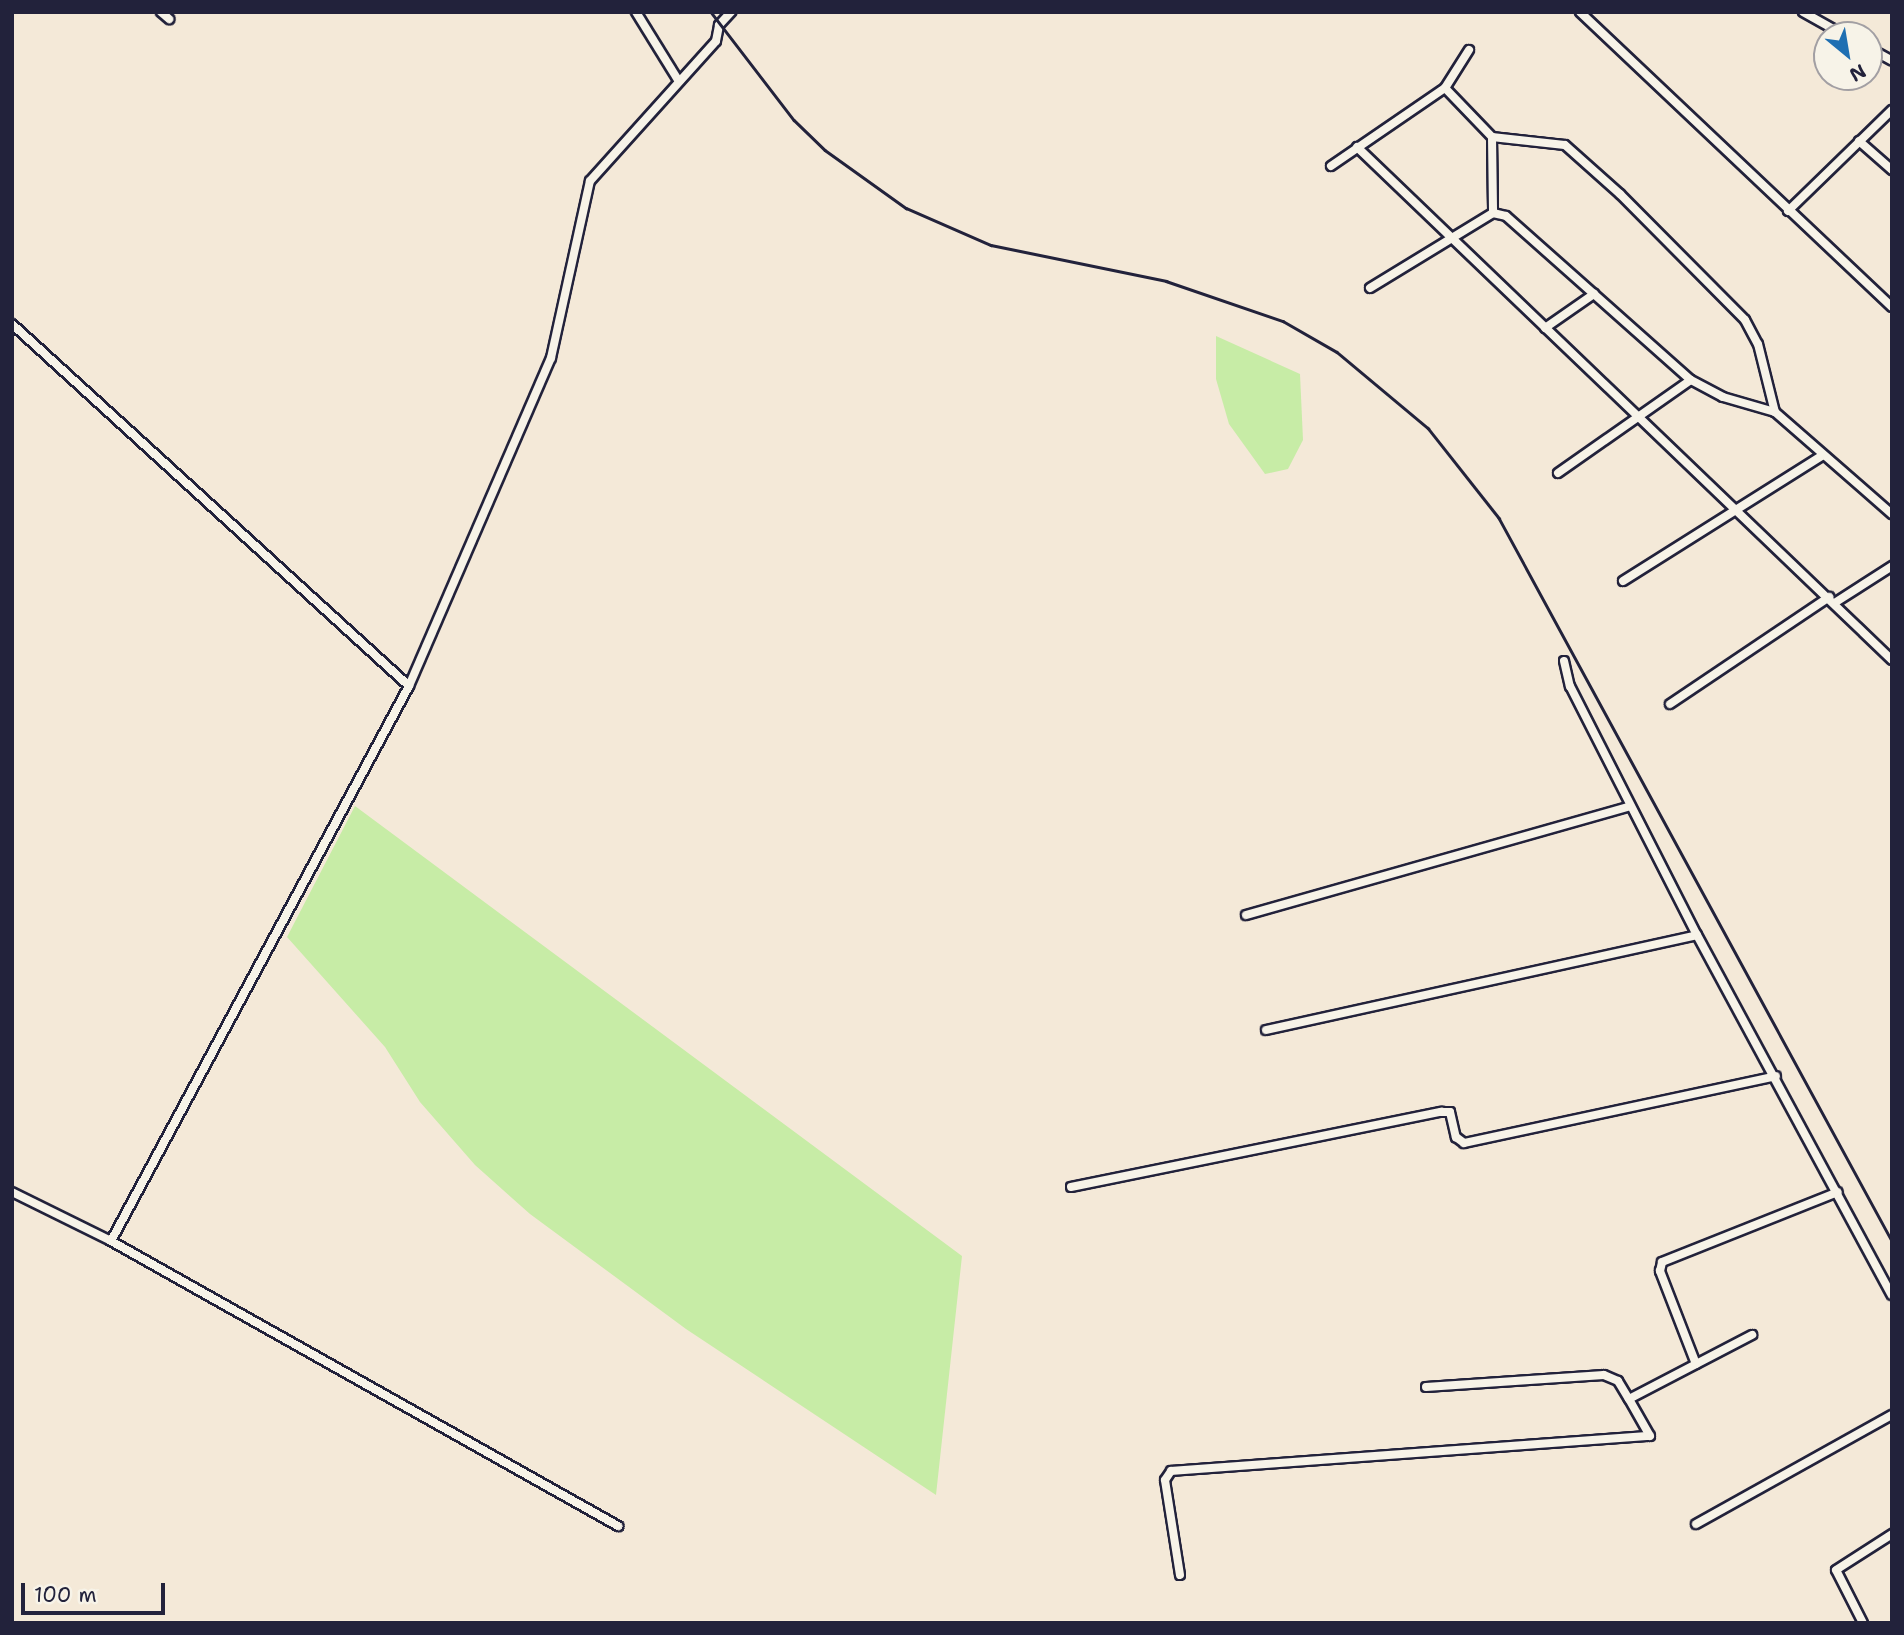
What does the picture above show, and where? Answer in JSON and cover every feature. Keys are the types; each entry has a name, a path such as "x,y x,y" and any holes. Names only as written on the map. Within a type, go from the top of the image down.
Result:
{"street":[{"path":"161,12 169,19"},
{"path":"636,12 678,80"},
{"path":"1580,12 1892,307"},
{"path":"1803,12 1819,21"},
{"path":"111,1241 409,686 551,358 590,181 678,80 716,41 727,13"},
{"path":"1331,166 1445,88 1469,50"},
{"path":"1445,88 1492,137 1565,145 1620,194 1745,320 1758,344 1775,412"},
{"path":"1788,211 1892,110"},
{"path":"1492,137 1493,213"},
{"path":"1859,141 1892,170"},
{"path":"1357,147 1832,599 1892,660"},
{"path":"1370,288 1450,236 1493,213 1510,219 1691,380 1723,397 1775,412 1892,514"},
{"path":"1545,328 1594,294"},
{"path":"12,324 409,686"},
{"path":"1558,473 1691,380"},
{"path":"1623,581 1823,455"},
{"path":"1670,704 1832,599 1892,566"},
{"path":"1564,661 1570,686 1697,935 1891,1290"},
{"path":"1246,915 1630,806"},
{"path":"1266,1030 1697,935"},
{"path":"1071,1187 1441,1112 1450,1112 1456,1137 1464,1143 1776,1076"},
{"path":"12,1192 111,1241 618,1526"},
{"path":"1696,1364 1660,1271 1662,1262 1838,1192"},
{"path":"1629,1399 1752,1335"},
{"path":"1180,1575 1165,1480 1171,1471 1650,1436 1618,1381 1604,1375 1426,1387"},
{"path":"1696,1524 1892,1415"},
{"path":"1863,1623 1836,1570 1892,1534"}],"green space":[{"path":"1216,336 1300,374 1303,440 1288,469 1265,474 1229,424 1216,379"},
{"path":"355,806 962,1256 936,1495 686,1329 530,1214 475,1165 420,1102 385,1047 287,937"}],"railway":[{"path":"711,12 794,120 825,150 906,208 991,245 1166,281 1283,321 1337,352 1428,428 1499,518 1892,1241"}]}
